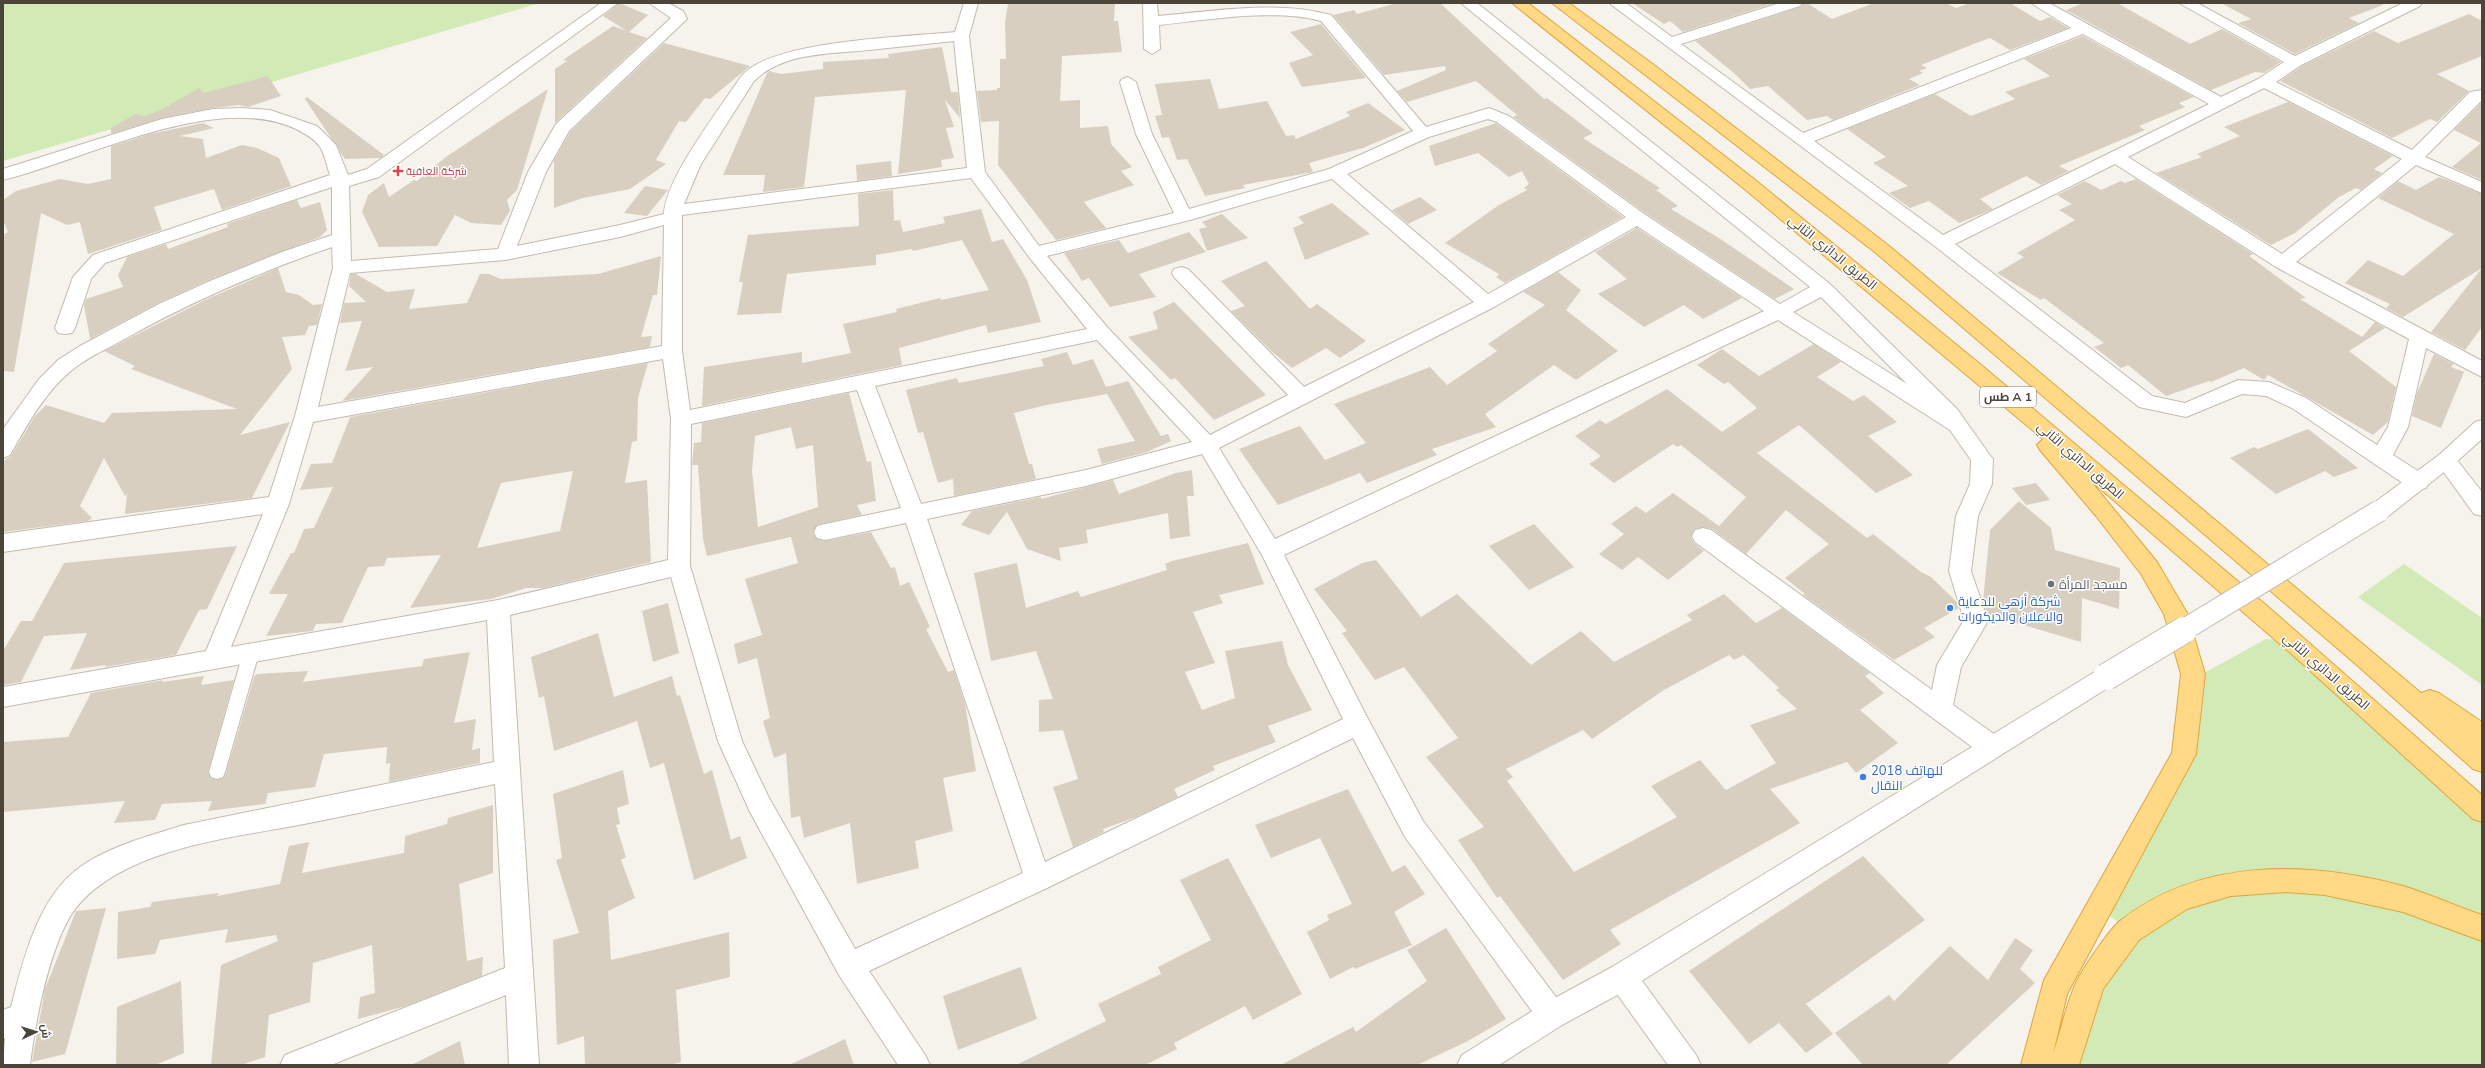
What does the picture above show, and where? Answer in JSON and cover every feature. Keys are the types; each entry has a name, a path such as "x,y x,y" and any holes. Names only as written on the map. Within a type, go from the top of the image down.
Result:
{"highway":[{"name":"الطريق الدائري الثاني","path":"1519,3 1732,169 1999,390 2292,641 2482,811"},
{"name":"طس A 1","path":"1559,3 1644,65 1882,249 2366,658 2482,761"},
{"path":"1999,390 2104,510 2149,568 2175,613 2188,651 2193,674 2184,754 2054,990 2036,1065"},
{"path":"2366,658 2482,735"},
{"path":"2064,1065 2091,982 2129,931 2180,899 2231,884 2286,880 2325,883 2403,899 2482,928"}],"street":[{"path":"65,328 82,277 99,259 340,180 373,173 611,3"},
{"path":"505,254 537,172 562,128 679,19 678,14 656,3"},
{"path":"971,3 961,36 976,172 1035,253 1101,333 1206,445 1271,551 1358,724 1414,829 1552,1015"},
{"path":"1150,3 1152,21 1152,49"},
{"path":"1468,3 1823,288 1950,414 1982,460 1982,484 1967,516 1963,535 1960,571 1976,621 1949,665 1940,708"},
{"path":"1616,3 1803,139 1942,243 2146,402 2186,410 2231,392 2238,386 2269,389 2299,403 2418,482"},
{"path":"1670,42 1795,3"},
{"path":"2038,3 2220,103"},
{"path":"2186,3 2295,62"},
{"path":"1942,243 2264,82 2295,62 2415,3"},
{"path":"1152,21 1277,8 1309,12 1326,18 1423,133"},
{"path":"1803,139 2084,28"},
{"path":"915,1065 849,966 759,804 730,741 679,566 682,419 672,350 673,214 679,191 692,164 756,70 779,58 804,52 961,36"},
{"path":"1128,82 1144,134 1184,216"},
{"path":"2264,82 2414,158 2482,188"},
{"path":"2283,263 2414,158 2476,95 2482,95"},
{"path":"3,175 168,123 195,117 242,113 270,115 296,123 320,136 328,145 340,180 342,268 305,416 278,504 215,658"},
{"path":"1035,253 1184,216 1335,173 1423,133 1490,113 1503,119 1638,218 1778,312 1958,425"},
{"path":"2116,157 2283,263 2482,370"},
{"path":"342,268 505,254 620,230 673,214 976,172"},
{"path":"1335,173 1486,303"},
{"path":"825,532 1086,478 1206,445 1486,303 1638,218"},
{"path":"3,450 16,425 46,384 65,365 87,351 166,308 216,285 288,256 342,238"},
{"path":"1181,274 1301,397"},
{"path":"1271,551 1778,312 1823,288"},
{"path":"682,419 864,383 1101,333"},
{"path":"2380,457 2398,427 2419,336"},
{"path":"305,416 672,350"},
{"path":"864,383 914,514 1038,879"},
{"path":"1472,1065 1552,1015 1622,977 1992,747 2379,511 2446,460 2482,427"},
{"path":"2446,460 2482,508"},
{"path":"5,546 278,504"},
{"path":"1703,536 1992,747"},
{"path":"3,696 498,609 679,566"},
{"path":"498,609 506,771 524,1065"},
{"path":"849,966 1038,879 1358,724"},
{"path":"15,1065 13,1021 53,923 69,895 101,868 183,838 506,771"},
{"path":"295,1065 519,976"},
{"path":"1622,977 1686,1065"}],"lane":[{"path":"217,772 251,653"}],"green space":[{"path":"3,3 540,3 3,161"},
{"path":"2404,564 2482,618 2482,685 2358,597"},
{"path":"2266,639 2293,641 2482,811 2482,1065 2065,1065 2129,931 2100,908 2165,789 2193,679"}],"building":[{"path":"619,3 648,15 629,32 647,38 555,123 555,69 567,61 563,60 613,26 627,31 603,16"},
{"path":"1008,3 1115,3 1114,21 1118,21 1122,52 1062,56 1060,101 1080,100 1080,128 1108,126 1111,144 1132,167 1121,171 1134,185 1084,202 1106,228 1056,240 998,165 999,121 981,122 977,91 997,90 997,88 1000,88 1000,59 1006,59 1005,23"},
{"path":"1397,3 1440,3 1544,99 1547,98 1593,133 1583,138 1660,188 1656,190 1678,206 1671,209 1722,240 1794,289 1775,299 1645,213 1513,117 1517,115 1476,81 1407,102 1397,91 1446,70 1445,66 1384,75 1333,15 1354,10 1357,14"},
{"path":"1632,3 1775,3 1683,32 1670,21 1664,24"},
{"path":"1803,3 1807,3 1832,19 1874,3 1946,3 1956,8 1970,3 2010,3 2040,21 2050,17 2068,28 2010,50 1990,38 1921,65 1927,68 1919,71 1923,73 1909,79 1920,85 1833,120 1827,116 1807,120 1768,86 1750,89 1735,74 1695,41 1800,7"},
{"path":"2084,3 2117,3 2190,44 2222,29 2281,62 2264,73 2255,72 2211,90 2066,10"},
{"path":"2221,3 2383,3 2383,5 2349,18 2359,23 2295,54 2238,23 2251,19"},
{"path":"2469,14 2482,21 2482,56 2437,74 2469,91 2437,122 2430,119 2392,138 2280,81 2302,66 2374,31 2398,43"},
{"path":"1321,24 1366,78 1302,87 1289,63 1313,55 1290,32"},
{"path":"2083,36 2194,97 2179,103 2185,107 2139,126 2145,130 2059,166 2069,171 2041,185 2026,176 1980,199 1993,209 1959,223 1929,201 1910,208 1889,193 1908,186 1873,163 1886,157 1847,129 1935,94 1971,116 2015,99 2005,92 2050,76 2024,59"},
{"path":"664,43 750,66 710,99 705,98 686,122 679,121 656,160 666,164 630,189 583,198 554,208 554,160 570,132"},
{"path":"942,47 951,92 958,92 960,118 945,100 954,127 946,128 954,158 941,160 942,167 898,174 906,90 815,97 804,187 763,192 765,175 723,175 769,71 781,74 823,69 823,62 889,58 888,54"},
{"path":"268,76 281,96 248,107 239,105 213,108 162,118 111,134 111,128 136,114 144,117 163,109 199,88 204,93"},
{"path":"1210,79 1219,109 1267,101 1286,136 1294,135 1296,139 1350,116 1346,112 1368,103 1405,130 1363,148 1309,163 1313,172 1243,185 1245,188 1205,196 1187,159 1177,160 1169,137 1162,138 1155,116 1162,115 1155,84"},
{"path":"548,89 517,190 507,200 510,211 501,225 471,223 455,215 437,246 379,247 362,212 368,195 384,183 389,197 414,180 417,181 446,157"},
{"path":"307,97 384,155 381,158 345,159 305,99"},
{"path":"2288,102 2393,156 2374,169 2382,173 2361,190 2356,188 2339,197 2295,233 2271,245 2156,173 2202,157 2197,154 2240,136 2224,127"},
{"path":"2482,102 2482,180 2452,167 2481,143 2454,130"},
{"path":"203,123 214,128 180,136 203,139 206,158 242,145 257,148 279,158 291,186 222,210 214,189 154,207 162,230 88,254 80,222 67,225 41,213 14,372 3,371 3,235 8,232 3,220 3,200 16,191 60,179 88,184 111,179 111,146 150,134"},
{"path":"1496,123 1623,217 1505,283 1496,277 1499,274 1445,243 1499,205 1527,190 1524,188 1529,184 1522,171 1509,177 1478,153 1435,166 1429,146"},
{"path":"891,161 892,176 857,181 856,165"},
{"path":"2439,177 2482,194 2482,268 2403,317 2386,308 2390,304 2345,283 2368,260 2403,276 2454,234 2378,198 2398,181 2416,190"},
{"path":"2136,179 2253,254 2249,256 2306,298 2300,299 2362,337 2375,322 2385,328 2349,351 2396,387 2388,422 2373,435 2268,375 2264,380 2244,368 2211,382 2209,381 2166,396 2128,365 2121,368 2094,347 2104,343 2044,298 2041,300 1997,273 2024,257 2017,253 2075,220 2059,210 2072,204 2057,195 2085,181 2101,190 2121,181 2125,183"},
{"path":"645,186 668,190 647,216 624,213"},
{"path":"893,190 894,221 900,220 903,232 945,223 943,217 981,209 992,242 1003,239 1027,280 1041,322 988,333 986,325 899,348 902,365 702,406 704,367 802,352 802,363 851,353 843,324 897,312 896,309 940,298 941,300 989,290 962,240 913,251 912,249 876,255 876,265 787,274 781,313 737,315 743,282 739,282 748,235 859,226 858,194"},
{"path":"1420,197 1437,210 1408,224 1392,210"},
{"path":"297,200 301,208 320,202 327,230 320,237 209,280 158,303 90,339 84,305 86,299 123,287 118,275 127,257 166,244 168,249 228,227 227,224"},
{"path":"1332,203 1370,234 1305,260 1293,228 1304,223 1298,217"},
{"path":"1222,214 1248,238 1207,251 1199,229 1207,227 1202,222"},
{"path":"1637,228 1742,298 1703,319 1684,305 1644,327 1598,294 1627,279 1595,252"},
{"path":"1189,232 1206,252 1139,274 1156,297 1110,307 1089,278 1082,281 1064,253 1119,240 1128,253"},
{"path":"661,256 657,295 653,295 641,337 652,336 650,347 342,401 373,367 345,371 362,321 340,323 344,303 366,302 349,286 351,274 356,274 387,292 415,289 409,309 467,303 480,274 489,274 501,279 598,274"},
{"path":"1266,261 1310,309 1317,304 1366,341 1340,358 1326,348 1292,368 1271,351 1231,311 1245,306 1221,281"},
{"path":"278,268 286,292 299,295 313,305 322,304 317,325 309,326 305,335 282,337 292,369 240,435 290,422 252,498 125,514 127,494 125,496 104,458 80,506 92,518 88,521 3,532 3,461 11,456 35,416 46,405 104,423 112,413 237,409 131,369 135,366 104,351 205,300"},
{"path":"2482,268 2482,327 2465,350 2431,332"},
{"path":"1558,272 1581,290 1566,310 1618,351 1576,380 1554,365 1485,414 1496,427 1432,449 1437,455 1367,483 1360,473 1278,505 1239,449 1300,426 1325,460 1366,443 1334,404 1430,367 1447,385 1497,351 1488,344 1545,305 1523,292"},
{"path":"1174,302 1266,395 1214,420 1175,378 1171,380 1128,337 1158,329 1153,312"},
{"path":"1814,344 1841,362 1817,377 1853,401 1864,395 1897,422 1868,436 1913,475 1876,493 1799,425 1757,453 1867,538 1873,534 1921,572 1931,577 1957,602 1959,608 1924,628 1935,637 1894,660 1803,595 1805,594 1785,578 1829,544 1786,510 1746,554 1712,529 1703,527 1695,529 1691,537 1694,543 1704,551 1668,580 1638,557 1622,570 1599,554 1624,534 1611,524 1636,506 1646,513 1673,493 1719,526 1746,497 1681,445 1677,447 1673,444 1614,483 1589,464 1601,456 1575,436 1600,420 1606,424 1667,389 1722,432 1757,408 1728,382 1724,384 1697,365 1722,349 1759,376"},
{"path":"1067,352 1073,365 1093,359 1106,387 1128,381 1161,436 1168,434 1171,441 1147,452 1102,464 1097,449 1135,441 1107,394 1047,405 1014,413 1029,464 1032,464 1036,479 954,496 953,479 938,483 923,432 918,433 906,390 957,378 959,383 1044,366 1041,359"},
{"path":"2434,354 2454,364 2451,367 2464,372 2441,428 2412,416 2417,393"},
{"path":"648,363 638,398 637,441 632,442 625,483 647,480 651,562 543,588 526,588 491,599 410,608 441,555 387,558 384,566 368,567 342,623 316,624 313,631 266,636 288,594 269,594 291,553 294,553 304,529 314,528 333,487 300,490 311,464 332,463 350,417","holes":["573,471 560,531 477,548 501,483"]},
{"path":"849,393 867,462 871,461 876,501 857,505 862,515 817,525 813,533 817,539 825,541 871,532 891,568 895,567 900,586 909,582 930,627 926,629 948,672 954,670 965,704 976,771 943,778 953,831 915,841 919,868 857,884 850,823 804,838 800,816 791,818 786,753 774,758 763,721 770,718 757,658 738,664 734,644 762,635 745,579 798,563 791,537 707,556 703,539 698,465 692,465 694,443 701,442 702,423","holes":["791,427 796,449 813,445 818,507 758,527 752,471 755,436"]},
{"path":"2308,429 2358,468 2334,477 2325,471 2276,494 2230,458 2254,447 2258,449"},
{"path":"1192,470 1194,496 1187,496 1190,536 1170,539 1168,513 1086,530 1088,543 1059,548 1061,561 1027,549 1007,512 989,535 961,525 972,511 1041,497 1041,499 1113,480 1119,494 1176,473"},
{"path":"2036,483 2050,500 2026,505 2012,488"},
{"path":"2019,501 2051,528 2055,550 2120,568 2119,609 2082,598 2081,642 1987,614 1983,601 1990,530"},
{"path":"1534,524 1574,567 1529,590 1489,546"},
{"path":"1248,543 1264,584 1219,595 1223,603 1193,612 1215,663 1185,672 1202,710 1235,698 1225,651 1282,641 1288,665 1312,710 1268,726 1276,742 1213,766 1215,770 1174,789 1178,797 1136,817 1103,829 1104,832 1073,847 1053,787 1078,779 1063,730 1039,732 1039,700 1053,699 1036,651 991,661 974,573 1017,563 1026,608 1078,591 1081,597 1167,570 1165,564 1172,561"},
{"path":"237,546 207,609 199,610 176,655 105,667 106,665 70,670 87,633 44,636 21,682 3,685 3,651 21,621 32,621 64,563"},
{"path":"1376,560 1421,617 1457,594 1531,665 1581,631 1614,662 1692,620 1687,615 1724,594 1756,623 1782,608 1870,673 1865,676 1884,693 1860,710 1898,743 1856,773 1847,762 1770,789 1800,823 1610,930 1621,944 1563,980 1500,896 1497,898 1458,840 1484,827 1426,757 1458,738 1404,667 1375,680 1342,633 1347,631 1314,589 1362,563","holes":["1729,655 1734,660 1744,655 1779,688 1776,690 1797,709 1750,725 1776,763 1726,790 1700,760 1651,786 1677,817 1574,872 1507,781 1513,777 1506,769 1583,730 1592,739 1664,690"]},
{"path":"668,603 679,653 653,662 642,611"},
{"path":"598,633 614,697 672,676 677,696 680,695 704,774 712,770 731,840 740,836 747,858 694,880 664,763 650,768 637,721 554,751 544,696 539,698 531,657"},
{"path":"470,652 454,723 476,719 472,750 480,748 480,763 389,782 390,763 386,764 387,747 324,754 315,787 268,793 265,804 208,811 212,801 162,804 155,820 114,823 125,801 3,812 3,742 68,737 91,693 163,680 162,682 204,676 201,685 234,680 208,772 211,778 217,780 223,778 226,773 254,677 257,674 308,671 303,682 422,666 424,659"},
{"path":"623,770 629,804 617,808 620,824 616,825 626,857 621,860 635,898 608,911 611,960 729,932 730,977 676,990 681,1062 670,1065 585,1065 584,1036 557,1045 553,940 579,933 556,860 562,858 553,794"},
{"path":"1348,789 1392,872 1405,865 1425,894 1394,912 1412,945 1355,969 1353,967 1330,979 1307,932 1329,920 1327,915 1352,904 1320,838 1271,858 1255,825"},
{"path":"493,805 493,873 459,884 467,961 483,957 482,976 406,1006 358,1019 360,997 375,993 372,945 313,963 310,1002 269,1015 265,1057 241,1065 211,1065 221,965 278,941 276,935 225,943 228,929 160,940 155,954 117,959 118,912 150,907 152,902 219,893 217,896 280,884 289,846 309,842 302,873 404,853 405,836 447,824 448,818"},
{"path":"1863,856 1925,920 1806,1004 1833,1034 1806,1053 1779,1023 1749,1044 1689,971"},
{"path":"1228,858 1302,994 1253,1020 1245,1006 1174,1043 1177,1049 1145,1065 1016,1065 1106,1021 1098,1004 1161,974 1158,967 1211,940 1180,880"},
{"path":"106,908 65,1054 32,1062 45,989 76,911"},
{"path":"1446,928 1506,1019 1466,1042 1417,1065 1281,1065 1353,1027 1356,1032 1427,981 1407,950"},
{"path":"2015,938 2033,950 2020,969 2035,983 1946,1065 1863,1065 1835,1033 1889,995 1894,1001 1950,946 1988,980"},
{"path":"1021,967 1037,1019 958,1050 943,996"},
{"path":"181,981 184,1053 155,1065 116,1065 117,1007"},
{"path":"845,1039 854,1065 789,1065 826,1048"},
{"path":"460,1041 465,1065 411,1065"}],"place":[{"name":"شركة العافية","path":"398,171"},
{"name":"مسجد المرأة","path":"2051,584"},
{"name":"شركة أزهى للدعاية والاعلان والديكورات","path":"1950,608"},
{"name":"2018 للهاتف النقال","path":"1863,777"}]}
